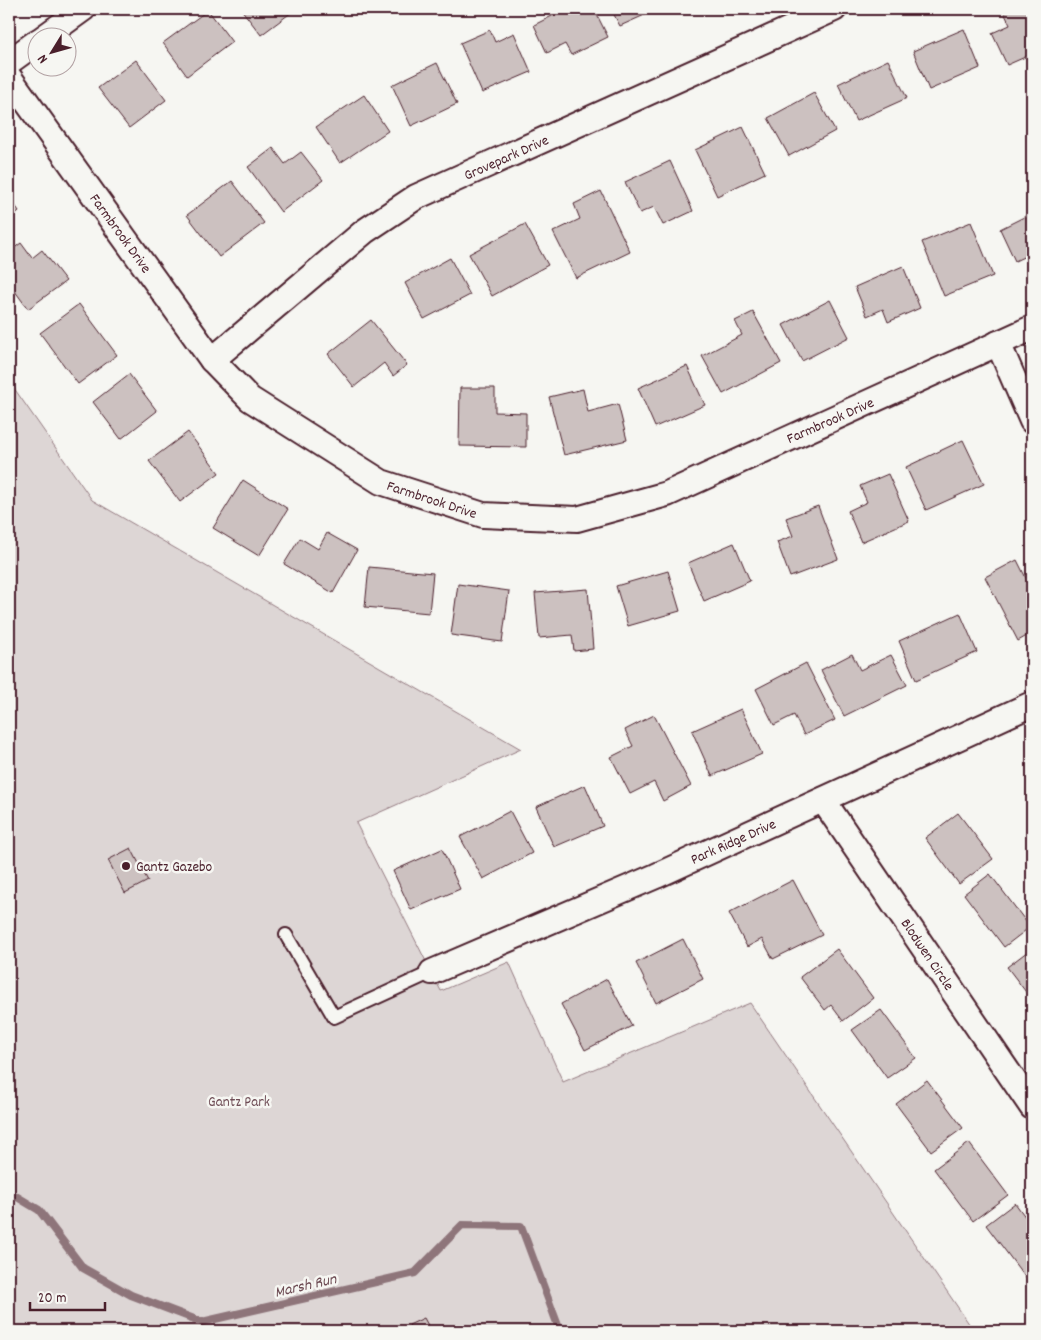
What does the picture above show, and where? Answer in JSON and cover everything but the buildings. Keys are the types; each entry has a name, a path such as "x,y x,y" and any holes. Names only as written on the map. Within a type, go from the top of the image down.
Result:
{"street":[{"path":"57,28 83,9"},
{"name":"Grovepark Drive","path":"212,360 365,231 416,197 834,9"},
{"path":"9,62 28,48"},
{"name":"Farmbrook Drive","path":"9,77 212,360 250,400 381,482 484,516 577,519 667,494 1032,328"},
{"path":"998,343 1032,421"},
{"name":"Park Ridge Drive","path":"432,972 656,876 1032,704"},
{"name":"Blodwen Circle","path":"823,800 1032,1107"}],"lane":[{"path":"286,935 334,1017 432,972"}],"green space":[{"name":"Gantz Park","path":"9,381 92,500 521,749 356,823 441,991 509,962 563,1082 750,1003 974,1331 9,1331"}],"waterway":[{"name":"Marsh Run","path":"9,1192 39,1210 83,1268 131,1295 202,1322 415,1273 462,1225 521,1226 560,1331"}],"place":[{"name":"Gantz Gazebo","path":"126,866"}]}
